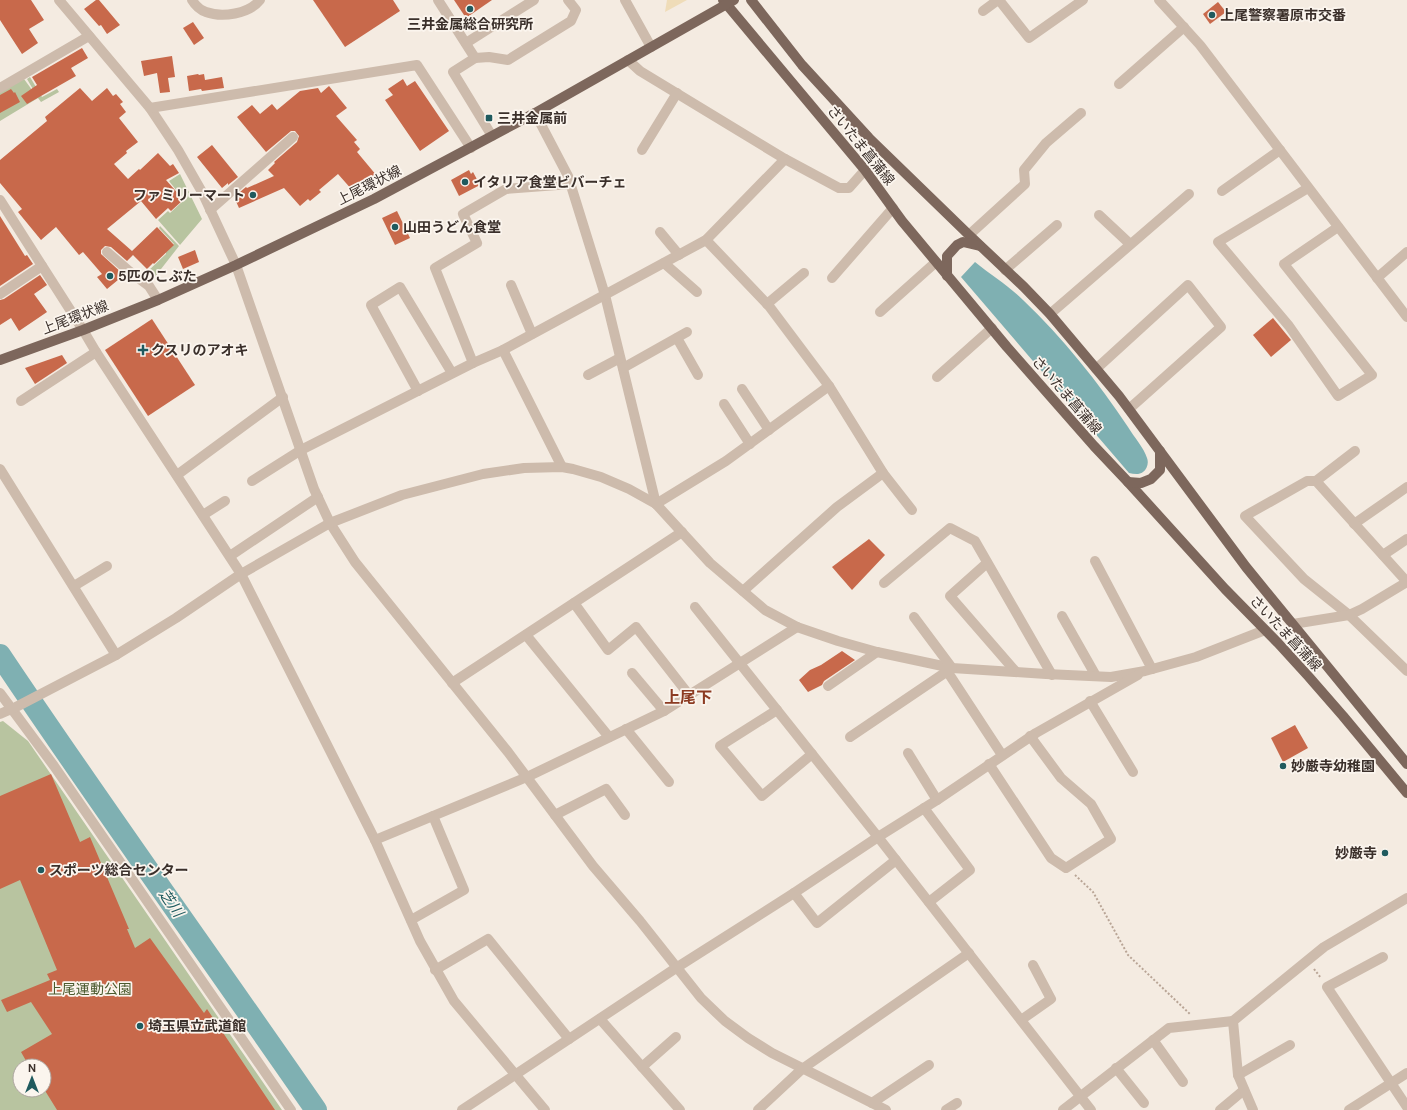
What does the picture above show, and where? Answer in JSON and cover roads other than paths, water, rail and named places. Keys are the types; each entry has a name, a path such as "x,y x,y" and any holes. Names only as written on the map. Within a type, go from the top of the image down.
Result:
{"main road":[{"name":"さいたま菖蒲線","path":"751,0 802,64 869,138 1050,314 1129,408 1246,567 1407,764"},
{"name":"上尾環状線","path":"0,360 83,330 158,300 236,265 374,199 535,113 728,1"},
{"name":"さいたま菖蒲線","path":"728,1 865,170 947,276 1094,446 1225,589 1266,630 1343,716 1407,793"},
{"path":"947,276 948,256 957,245 963,242 980,246"},
{"path":"1128,482 1141,483 1151,479 1160,470 1160,451"}],"street":[{"path":"59,0 150,108 178,150 202,192 236,265 318,497 330,523 355,562 527,777 593,866 640,921 701,998 725,1021 748,1038 802,1069 886,1110"},
{"path":"192,0 196,6 206,12 221,15 238,13 256,5 260,0"},
{"path":"438,0 475,58"},
{"path":"463,39 534,0"},
{"path":"492,136 453,72 475,58 489,57 508,60 571,21 576,10 568,0"},
{"path":"625,0 651,47"},
{"path":"984,10 999,0 1029,38 1083,0"},
{"path":"1159,0 1200,45 1407,317"},
{"path":"1119,84 1184,28"},
{"path":"0,88 89,36"},
{"path":"628,60 640,71 785,160 839,188 849,188 865,170"},
{"path":"150,108 417,65 471,148"},
{"path":"642,150 677,93"},
{"path":"535,113 571,184 605,295 656,504"},
{"path":"969,235 1025,184 1024,170 1046,143 1081,113"},
{"path":"210,210 293,137"},
{"path":"1222,191 1280,150"},
{"path":"252,481 301,450 452,373 503,350 706,240 785,160"},
{"path":"473,363 435,268 477,243 463,214 506,189 571,184"},
{"path":"1308,188 1218,242 1289,326 1338,396 1372,375 1284,264 1338,227"},
{"path":"1050,314 1189,194"},
{"path":"0,200 96,352 241,574 374,840 410,920 435,970 454,1001 546,1110"},
{"path":"832,278 893,208"},
{"path":"1099,215 1130,244"},
{"path":"1005,270 1057,225"},
{"path":"660,232 679,255"},
{"path":"706,240 766,304 829,386 883,473 912,510"},
{"path":"107,252 149,286 158,300"},
{"path":"1377,278 1407,252"},
{"path":"880,312 936,262"},
{"path":"664,263 697,292"},
{"path":"0,294 42,266"},
{"path":"766,304 804,273"},
{"path":"1096,369 1188,285 1221,327 1129,408"},
{"path":"511,286 532,334"},
{"path":"418,390 372,305 400,287 452,373"},
{"path":"937,377 992,328"},
{"path":"588,375 622,363 687,332"},
{"path":"677,338 698,375"},
{"path":"503,350 562,467"},
{"path":"21,401 96,352"},
{"path":"656,504 726,461 829,386"},
{"path":"742,389 769,430"},
{"path":"177,475 283,397"},
{"path":"724,404 750,444"},
{"path":"1355,451 1316,481 1307,481 1245,516 1304,579 1349,615 1407,671"},
{"path":"0,714 116,655 176,618 241,574 330,523 402,495 483,474 524,468 562,467 601,477 630,489 656,504 710,564 765,610 797,627 877,652 949,669 1111,677 1149,670 1196,657 1266,630"},
{"path":"0,469 116,655"},
{"path":"743,591 837,507 883,473"},
{"path":"1293,624 1349,615 1362,609 1407,582 1316,481"},
{"path":"1354,524 1407,487"},
{"path":"230,556 318,497"},
{"path":"203,515 225,501"},
{"path":"884,583 950,528 975,541 1052,675"},
{"path":"452,683 682,532"},
{"path":"1382,555 1407,539"},
{"path":"1095,561 1149,670"},
{"path":"987,563 950,596 1016,672"},
{"path":"74,586 107,566"},
{"path":"574,603 608,650 636,627 690,695"},
{"path":"695,607 878,837 1091,1110"},
{"path":"1062,616 1096,676"},
{"path":"914,617 949,669 1002,755"},
{"path":"374,840 527,777 664,711 797,627"},
{"path":"526,635 609,738"},
{"path":"828,686 877,652"},
{"path":"850,737 949,669"},
{"path":"462,1110 676,968 937,800 1030,736 1090,701 1149,670"},
{"path":"632,672 664,711"},
{"path":"0,693 13,708 54,766 291,1110"},
{"path":"1090,701 1133,772"},
{"path":"777,710 720,746 762,796 812,754"},
{"path":"626,729 669,782"},
{"path":"989,764 1051,858 1066,868 1111,840 1091,804 1061,778 1030,736"},
{"path":"908,753 937,800"},
{"path":"555,816 606,789 625,815"},
{"path":"924,808 970,870 929,902"},
{"path":"410,920 464,890 433,816"},
{"path":"794,893 817,923 896,860"},
{"path":"1064,1110 1169,1028 1233,1021 1324,947 1407,898"},
{"path":"435,970 488,939 569,1039"},
{"path":"758,1110 802,1069 969,953"},
{"path":"1383,957 1327,987 1407,1107"},
{"path":"1021,1020 1051,999 1033,965"},
{"path":"600,1019 680,1110"},
{"path":"1233,1021 1238,1075 1253,1110"},
{"path":"642,1067 676,1037"},
{"path":"1153,1040 1183,1082"},
{"path":"1238,1075 1290,1045"},
{"path":"872,1103 929,1065"},
{"path":"1116,1068 1144,1103"},
{"path":"1349,1110 1407,1073"},
{"path":"1220,1110 1244,1090"},
{"path":"946,1110 957,1103"}],"water":[{"path":"975,262 1018,295 1066,345 1079,361 1117,410 1144,450 1148,464 1147,468 1143,472 1138,474 1129,473 961,277"}],"waterway":[{"name":"芝川","path":"0,655 78,770 316,1110"}],"place":[{"name":"三井金属総合研究所","path":"470,9"},
{"name":"上尾警察署原市交番","path":"1212,15"},
{"name":"三井金属前","path":"489,118"},
{"name":"イタリア食堂ビバーチェ","path":"465,182"},
{"name":"ファミリーマート","path":"253,195"},
{"name":"山田うどん食堂","path":"395,227"},
{"name":"5匹のこぶた","path":"110,276"},
{"name":"クスリのアオキ","path":"143,350"},
{"name":"妙厳寺幼稚園","path":"1283,766"},
{"name":"妙厳寺","path":"1385,853"},
{"name":"スポーツ総合センター","path":"41,870"},
{"name":"埼玉県立武道館","path":"140,1026"}],"district":[{"name":"上尾下","path":"688,697"}],"park label":[{"name":"上尾運動公園","path":"90,989"}]}
